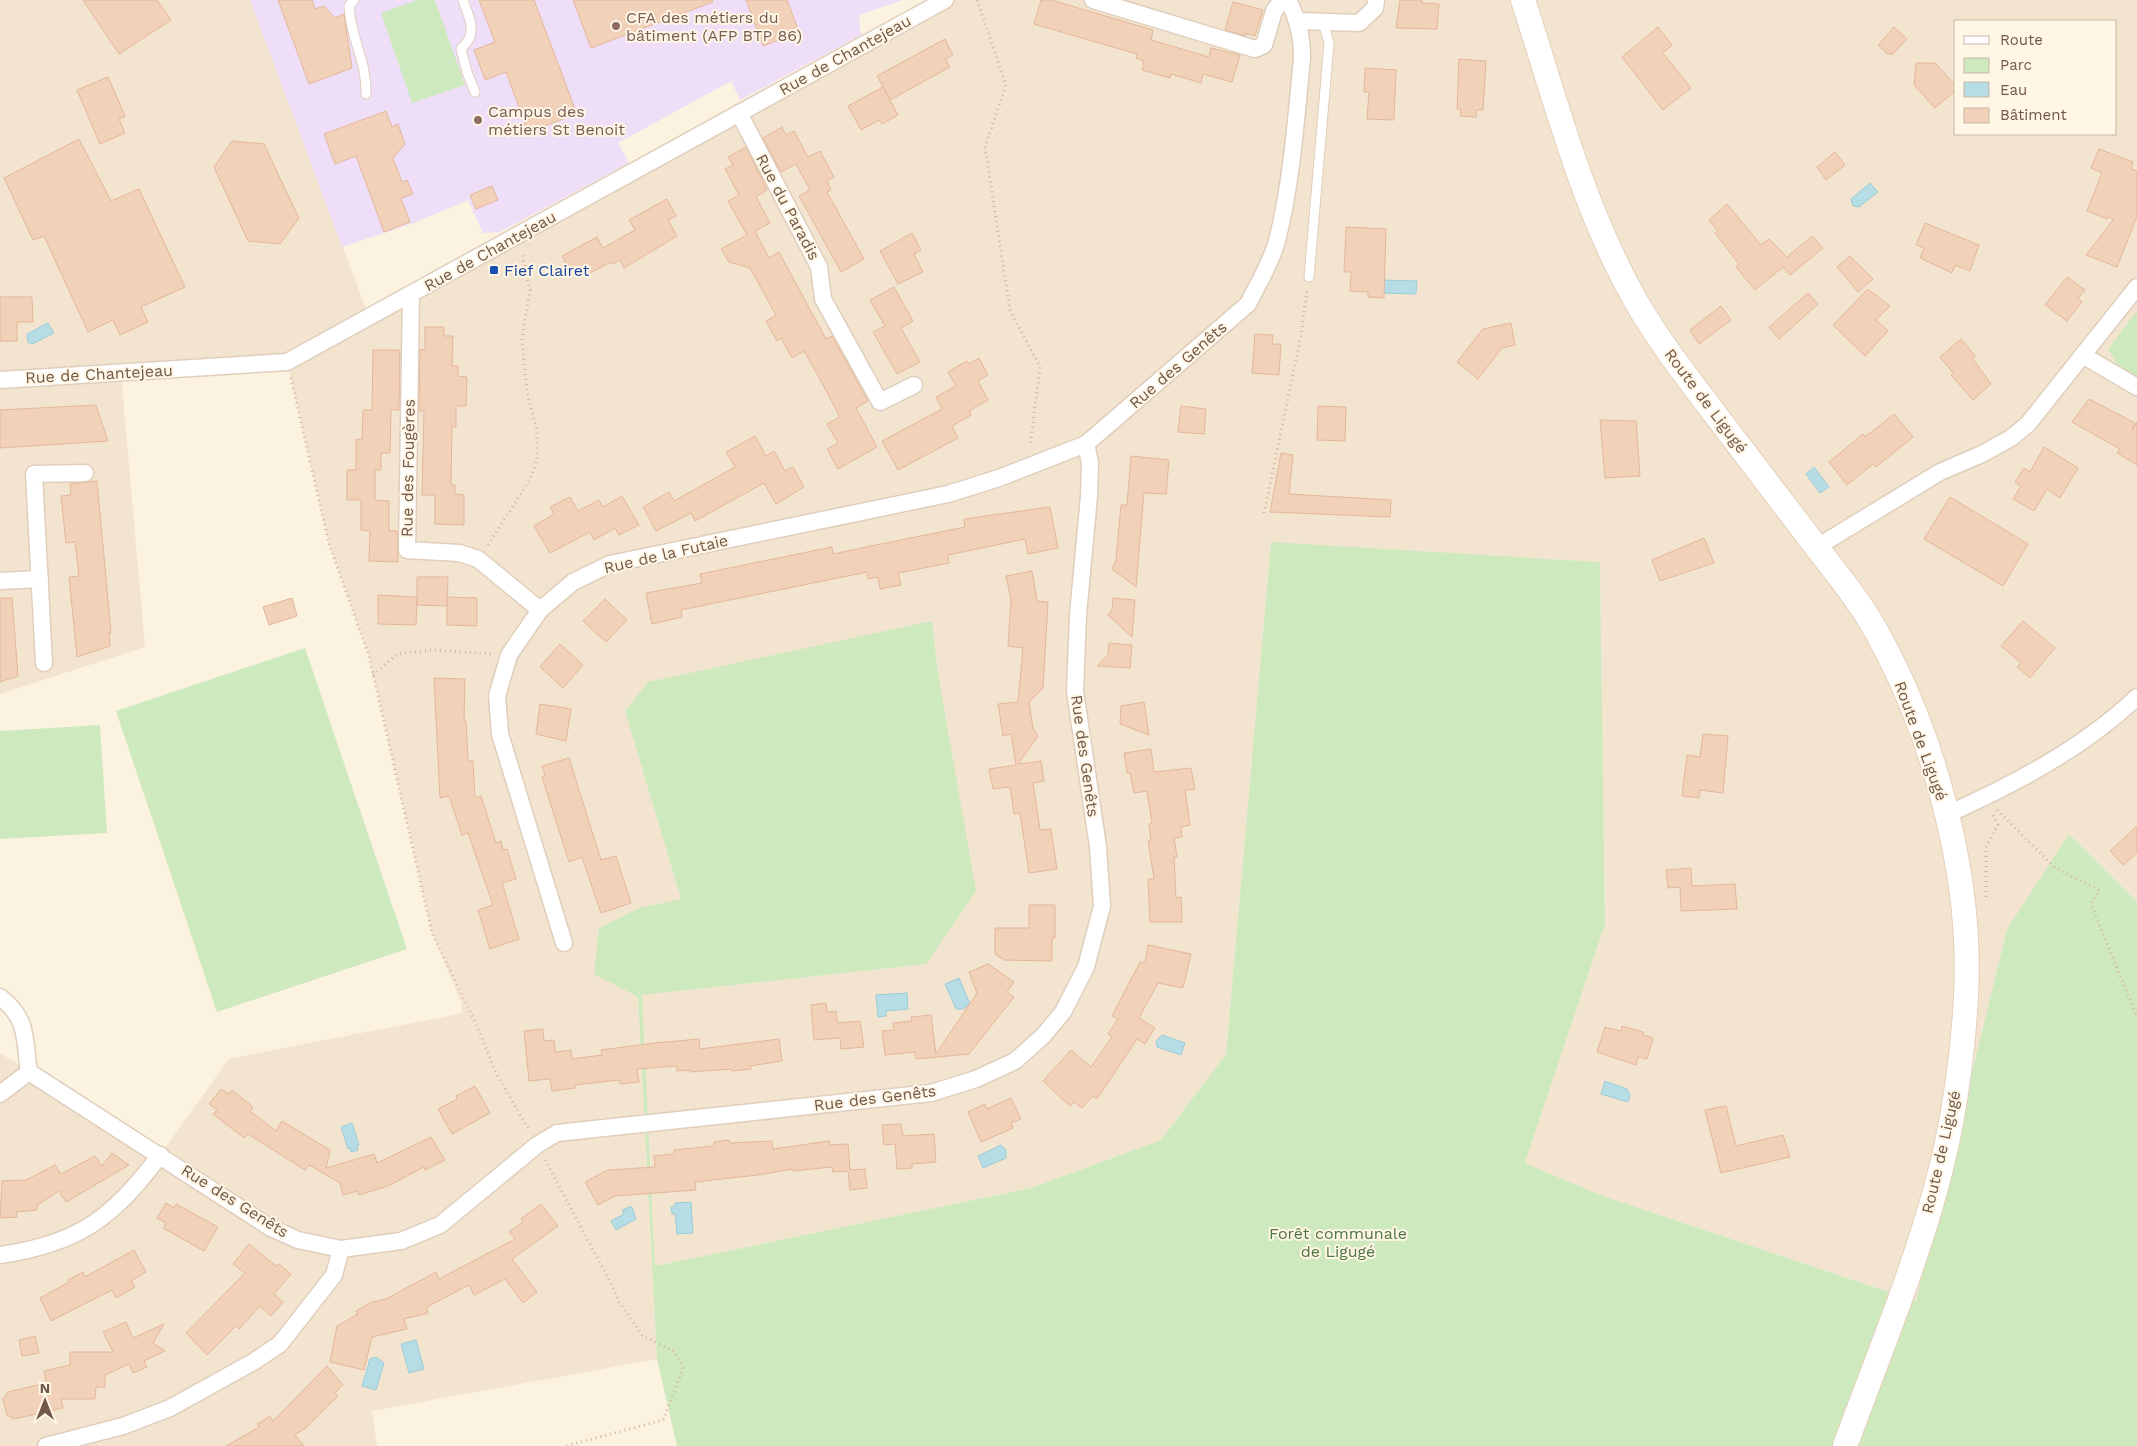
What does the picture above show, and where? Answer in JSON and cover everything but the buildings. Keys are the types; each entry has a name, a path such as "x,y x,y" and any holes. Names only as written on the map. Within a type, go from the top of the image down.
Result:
{"street":[{"name":"Rue de Chantejeau","path":"0,380 287,362 945,0"},
{"path":"1093,0 1255,49 1264,45 1274,11 1282,0"},
{"name":"Rue des Genêts","path":"29,1072 271,1228 298,1240 341,1249 401,1241 440,1225 537,1144 557,1133 932,1093 976,1079 1015,1062 1043,1036 1063,1012 1086,967 1102,906 1098,848 1075,691 1078,615 1089,496 1090,463 1086,444 1248,304 1261,279 1276,242 1290,176 1302,58 1299,21 1288,0"},
{"path":"1299,21 1359,23 1375,8 1376,0"},
{"name":"Route de Ligugé","path":"1523,0 1589,205 1626,284 1667,350 1867,615 1900,679 1916,718 1948,814 1963,899 1966,958 1966,995 1957,1081 1935,1191 1914,1256 1845,1446"},
{"name":"Rue du Paradis","path":"739,114 819,267 823,298 880,402 914,385"},
{"path":"1817,547 1940,472 1982,454 2011,438 2028,424 2137,287"},
{"name":"Rue des Fougères","path":"411,294 407,550 459,553 478,559 540,610"},
{"path":"2084,356 2137,387"},
{"name":"Rue de la Futaie","path":"564,943 500,734 498,696 509,655 540,610 573,582 610,564 948,494 999,478 1086,444"},
{"path":"44,663 34,474 84,473"},
{"path":"0,581 40,579"},
{"path":"1948,814 2031,774 2118,715 2137,697"},
{"path":"0,997 10,1005 20,1019 26,1036 29,1072 0,1094"},
{"path":"0,1255 66,1240 110,1213 134,1190 160,1155"},
{"path":"46,1446 123,1426 170,1408 253,1362 280,1344 334,1275 341,1249"}],"lane":[{"path":"354,0 349,6 350,25 364,63 366,94"},
{"path":"463,0 470,21 471,32 469,41 462,49 474,92"},
{"path":"1309,277 1329,43 1323,22"}],"path":[{"path":"977,0 1006,85 985,147 1010,310 1040,367 1027,467"},
{"path":"478,559 513,508 529,481 537,460 537,430 527,392 522,339 530,290 518,235"},
{"path":"1264,513 1301,336 1309,277"},
{"path":"287,362 329,544 369,656 432,933 478,1028 496,1073 537,1144 614,1287 618,1302 644,1336 674,1350 683,1370 663,1420 566,1446"},
{"path":"373,675 398,654 434,650 509,655"},
{"path":"1984,797 1998,824 1986,847 1986,904"},
{"path":"1984,797 2055,868 2099,890 2091,904 2137,1017"}],"shaded area":[{"path":"0,0 250,0 369,317 945,0 2137,0 2137,902 2069,834 2007,929 1916,1301 1600,1195 1525,1163 1605,924 1600,562 1271,543 1226,1054 1161,1140 1031,1188 655,1266 642,995 926,964 938,673 932,621 625,711 681,899 639,908 638,996 657,1359 372,1411 377,1446 0,1446 0,1053 160,1155 229,1059 463,1013 461,1002 432,933 369,656 329,544 287,362 121,374 145,647 0,694"},
{"name":"Campus des métiers St Benoit","path":"250,0 903,0 859,15 861,35 740,100 731,81 618,143 629,163 500,232 483,233 468,200 414,223 342,247"}],"green space":[{"path":"417,0 435,0 465,85 412,103 381,13"},
{"path":"2137,311 2137,379 2122,372 2108,349"},
{"name":"Forêt communale de Ligugé","path":"1271,542 1600,562 1605,924 1525,1163 1600,1195 1916,1301 2007,929 2069,834 2137,902 2137,1446 677,1446 657,1359 638,997 594,974 599,928 639,908 681,899 625,711 648,682 932,621 938,673 976,891 926,964 642,995 655,1266 1031,1188 1161,1140 1226,1054"},
{"path":"305,648 407,949 217,1012 116,711"},
{"path":"100,725 107,833 0,839 0,731"}],"water":[{"path":"1870,183 1878,192 1859,207 1853,206 1851,199"},
{"path":"1381,280 1417,281 1416,294 1380,293"},
{"path":"48,323 54,333 32,344 28,342 27,334"},
{"path":"1814,467 1829,487 1820,493 1806,474"},
{"path":"959,978 970,1004 963,1009 956,1009 945,984"},
{"path":"907,993 908,1009 886,1011 886,1016 878,1017 876,995"},
{"path":"1162,1035 1185,1043 1181,1055 1157,1047 1156,1041"},
{"path":"1605,1081 1627,1089 1630,1095 1628,1102 1601,1094"},
{"path":"352,1123 359,1145 357,1146 358,1150 351,1152 350,1148 348,1149 341,1127"},
{"path":"1001,1145 1006,1150 1006,1158 983,1168 978,1156"},
{"path":"691,1202 693,1233 677,1234 675,1214 672,1214 671,1207 675,1206 675,1203"},
{"path":"632,1207 636,1219 616,1230 611,1221 624,1214 622,1210"},
{"path":"416,1340 424,1369 409,1373 401,1344"},
{"path":"376,1357 384,1363 376,1390 362,1386 370,1359"}],"place":[{"name":"CFA des métiers du bâtiment (AFP BTP 86)","path":"616,26"},
{"name":"Campus des métiers St Benoit","path":"478,120"},
{"name":"Fief Clairet","path":"494,270"}]}
